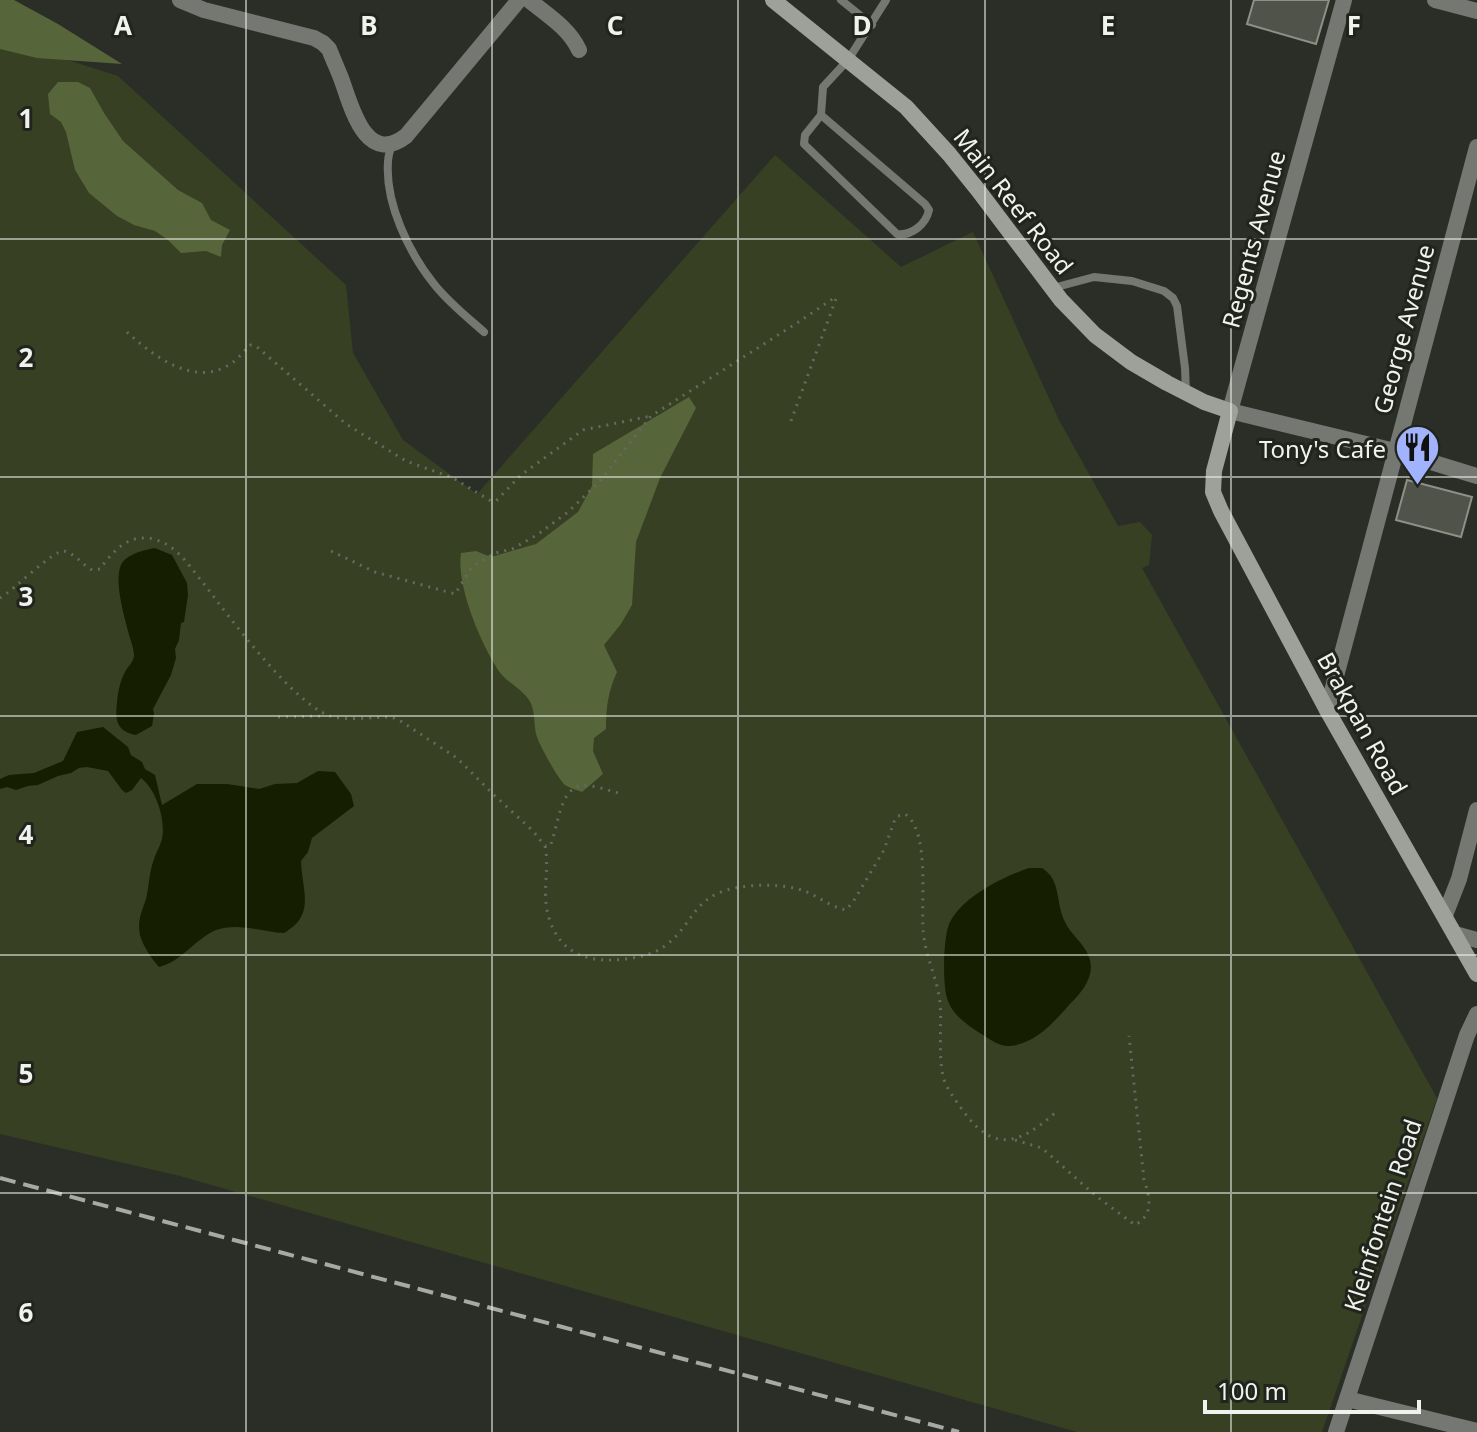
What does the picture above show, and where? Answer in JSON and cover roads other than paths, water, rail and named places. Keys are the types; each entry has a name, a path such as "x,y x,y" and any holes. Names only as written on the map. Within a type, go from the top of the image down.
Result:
{"main road":[{"name":"Main Reef Road","path":"784,3 906,107 949,154 1052,288 1095,335 1131,362 1186,393 1230,411"},
{"name":"Regents Avenue","path":"1213,492 1214,471 1230,411"},
{"name":"Brakpan Road","path":"1213,492 1327,710 1477,974"}],"street":[{"path":"180,0 204,10 314,38 323,43 329,49 357,123 369,138 387,144 398,142 406,136 519,0"},
{"path":"529,0 559,24 579,50"},
{"name":"Regents Avenue","path":"1230,411 1344,0"},
{"path":"1435,0 1477,11"},
{"name":"George Avenue","path":"1327,710 1477,147"},
{"path":"1230,411 1395,451 1477,476"},
{"path":"1445,915 1459,879 1477,810"},
{"path":"1455,934 1477,940"},
{"name":"Kleinfontein Road","path":"1336,1432 1467,1035 1477,1014"},
{"path":"1347,1399 1477,1431"}],"lane":[{"path":"841,0 872,25"},
{"path":"821,115 925,204 929,215 915,230 897,234 804,144 805,135 821,115 823,87 848,60 886,0"},
{"path":"387,144 390,187 398,221 417,260 435,285 484,332"},
{"path":"1052,288 1094,277 1132,281 1164,291 1173,298 1177,306 1186,393"}],"railway":[{"path":"0,1178 959,1432"}],"place":[{"name":"Tony's Cafe","path":"1417,487"}]}
